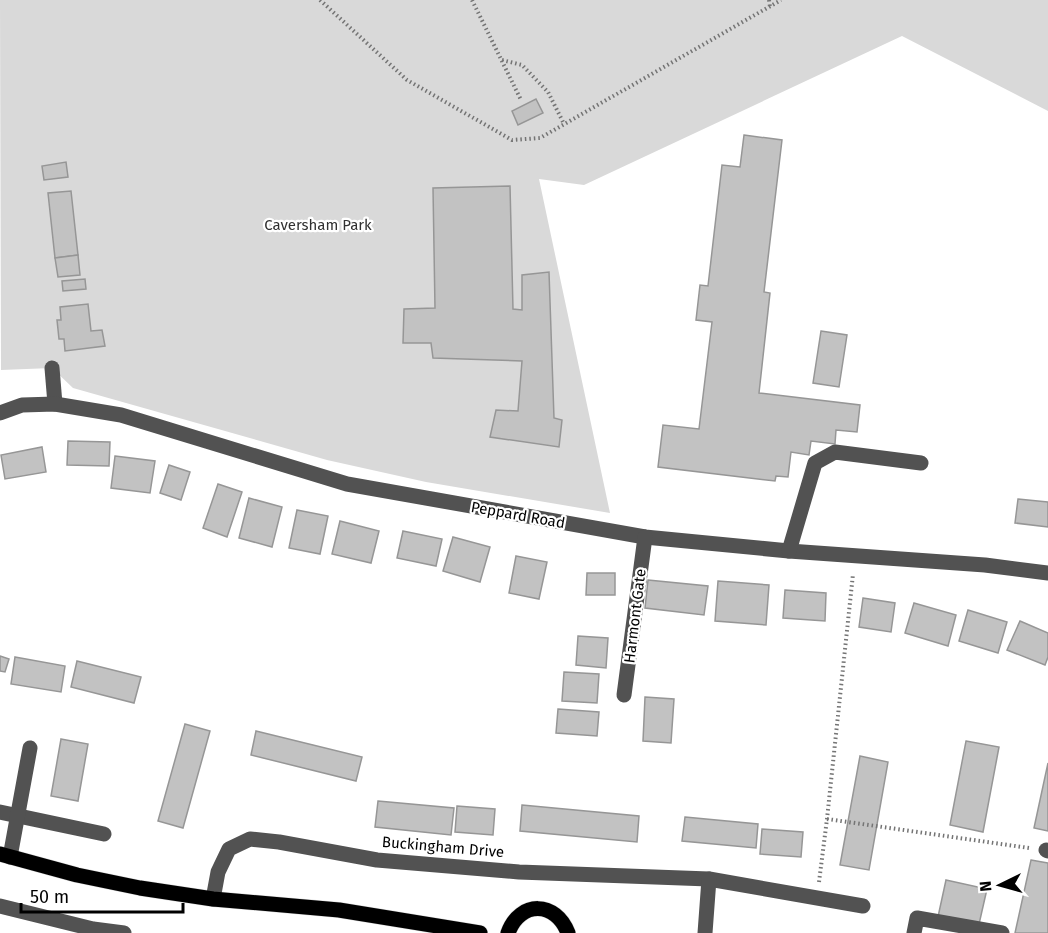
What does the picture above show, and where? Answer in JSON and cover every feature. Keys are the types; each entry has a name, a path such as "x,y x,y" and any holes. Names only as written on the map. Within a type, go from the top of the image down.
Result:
{"main road":[{"path":"5,856 77,875 140,888 213,899 339,910 480,933"},
{"path":"508,933 511,924 518,916 537,909 548,910 557,915 564,922 568,933"}],"street":[{"path":"52,368 55,404"},
{"name":"Peppard Road","path":"0,413 22,405 55,404 121,415 347,484 645,537 1048,573"},
{"path":"789,550 815,463 835,452 921,463"},
{"name":"Harmont Gate","path":"624,695 645,537"},
{"path":"5,856 18,817 30,748"},
{"path":"0,812 104,834"},
{"name":"Buckingham Drive","path":"213,899 218,872 229,849 250,839 377,861 519,872 710,879 863,906"},
{"path":"705,933 710,879"},
{"path":"0,906 93,929 124,933"},
{"path":"914,933 916,918 1002,933"}],"path":[{"path":"320,0 407,80 512,140 540,138 781,0"},
{"path":"472,0 521,99"},
{"path":"769,0 770,7"},
{"path":"501,60 522,65 548,92 564,124"},
{"path":"817,898 854,555"},
{"path":"827,819 1047,851"}],"green space":[{"name":"Caversham Park","path":"0,0 1048,0 1048,111 902,36 584,185 539,179 610,513 426,482 327,460 73,388 52,368 1,370"}],"building":[{"path":"536,99 543,113 518,125 512,111"},
{"path":"744,135 782,140 764,292 770,293 759,393 860,405 857,432 836,430 835,444 811,441 809,455 791,452 788,477 776,476 775,481 658,467 663,425 699,429 712,322 696,320 700,285 708,286 722,165 740,167"},
{"path":"66,162 68,177 44,180 42,166"},
{"path":"510,186 513,309 522,310 522,275 549,272 554,418 562,420 559,447 490,437 496,410 518,411 522,361 433,358 431,343 403,343 404,309 435,308 433,188"},
{"path":"71,191 78,255 55,258 48,193"},
{"path":"78,255 80,275 58,277 55,258"},
{"path":"85,279 86,289 63,291 62,281"},
{"path":"88,304 91,331 102,330 105,346 65,351 64,339 59,339 57,320 61,320 60,307"},
{"path":"821,331 847,335 839,387 813,383"},
{"path":"68,441 110,442 109,466 67,465"},
{"path":"42,447 46,472 5,479 1,455"},
{"path":"115,456 155,461 150,493 111,488"},
{"path":"169,465 190,472 181,500 160,493"},
{"path":"218,484 242,492 227,537 203,528"},
{"path":"249,498 282,507 272,547 239,538"},
{"path":"1018,499 1048,502 1048,527 1015,523"},
{"path":"297,510 328,516 320,554 289,548"},
{"path":"340,521 379,531 371,563 332,554"},
{"path":"403,531 442,539 436,566 397,558"},
{"path":"453,537 490,547 480,582 443,571"},
{"path":"516,556 547,562 539,599 509,593"},
{"path":"587,573 615,573 615,595 586,595"},
{"path":"648,580 708,586 704,615 645,608"},
{"path":"718,581 769,585 766,625 715,621"},
{"path":"785,590 826,593 825,621 783,618"},
{"path":"863,598 895,603 891,632 859,627"},
{"path":"914,603 956,615 948,646 905,633"},
{"path":"968,610 1007,622 998,653 959,641"},
{"path":"1020,621 1048,633 1048,657 1045,665 1007,650"},
{"path":"578,636 608,638 606,668 576,665"},
{"path":"0,656 9,659 5,672 0,671"},
{"path":"15,657 65,666 61,692 11,684"},
{"path":"77,661 141,677 134,703 71,687"},
{"path":"564,672 599,674 597,703 562,701"},
{"path":"645,697 674,699 671,743 643,741"},
{"path":"558,709 599,712 597,736 556,733"},
{"path":"185,724 210,731 183,828 158,821"},
{"path":"256,731 362,757 356,781 251,755"},
{"path":"61,739 88,744 78,801 51,796"},
{"path":"966,741 999,747 983,832 950,825"},
{"path":"860,756 888,762 869,870 840,865"},
{"path":"1048,763 1048,831 1034,828"},
{"path":"378,801 454,808 451,835 375,827"},
{"path":"522,805 639,816 637,842 520,831"},
{"path":"457,806 495,809 493,835 455,832"},
{"path":"685,817 758,824 756,848 682,841"},
{"path":"762,829 803,832 801,857 760,854"},
{"path":"1031,860 1048,863 1048,933 1015,933"},
{"path":"946,880 987,889 977,933 936,926"}]}
